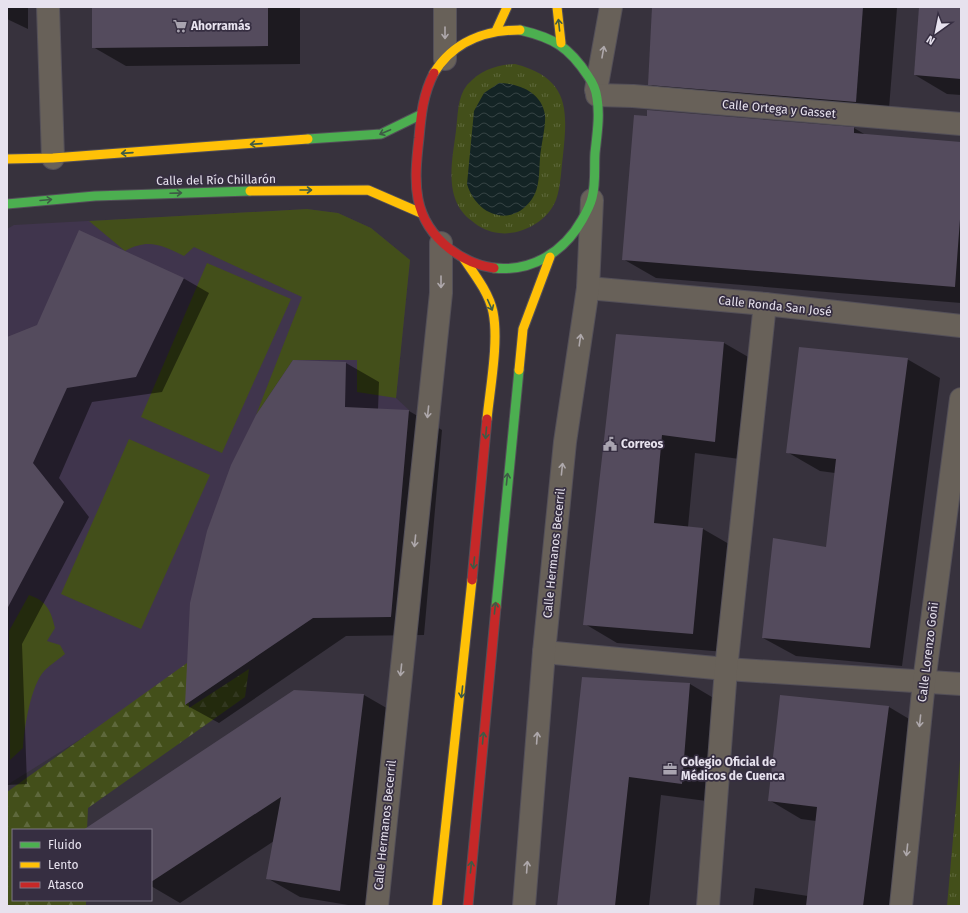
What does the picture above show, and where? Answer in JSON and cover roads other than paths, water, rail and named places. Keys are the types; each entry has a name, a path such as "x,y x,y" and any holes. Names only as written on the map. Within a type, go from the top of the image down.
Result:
{"main road":[{"path":"496,31 507,7"},
{"path":"557,7 561,43"},
{"path":"520,30 543,35 561,43 584,67 596,93 598,112 592,200 580,223 570,238 550,257 533,265 516,269 483,267 464,258 441,244 427,228 420,213 415,186 420,115 426,92 435,73 445,58 462,44 475,37 496,31 520,30"},
{"path":"7,159 53,158 381,134 420,115"},
{"name":"Calle del Río Chillarón","path":"7,204 95,196 220,191 368,190 420,213"},
{"path":"468,906 523,329 531,304 550,257"},
{"path":"437,906 462,686 495,336 494,312 483,288 464,258"}],"street":[{"path":"48,7 53,158"},
{"path":"445,7 445,58"},
{"path":"596,93 611,7"},
{"name":"Calle Ortega y Gasset","path":"596,93 961,124"},
{"name":"Calle Hermanos Becerril","path":"524,906 544,652 565,442 588,288 592,200"},
{"name":"Calle Hermanos Becerril","path":"377,906 441,293 441,244"},
{"name":"Calle Ronda San José","path":"588,288 765,304 961,326"},
{"path":"708,906 726,669 765,304"},
{"name":"Calle Lorenzo Goñi","path":"901,906 924,682 961,399"},
{"path":"544,652 726,669 961,684"}],"water":[{"path":"499,83 506,83 528,90 539,100 545,115 539,179 535,195 524,208 514,214 505,216 486,210 478,204 467,184 474,111 484,93"}],"place":[{"name":"Ahorramás","path":"180,26"},
{"name":"Correos","path":"610,444"},
{"name":"Colegio Oficial de Médicos de Cuenca","path":"670,769"}]}
